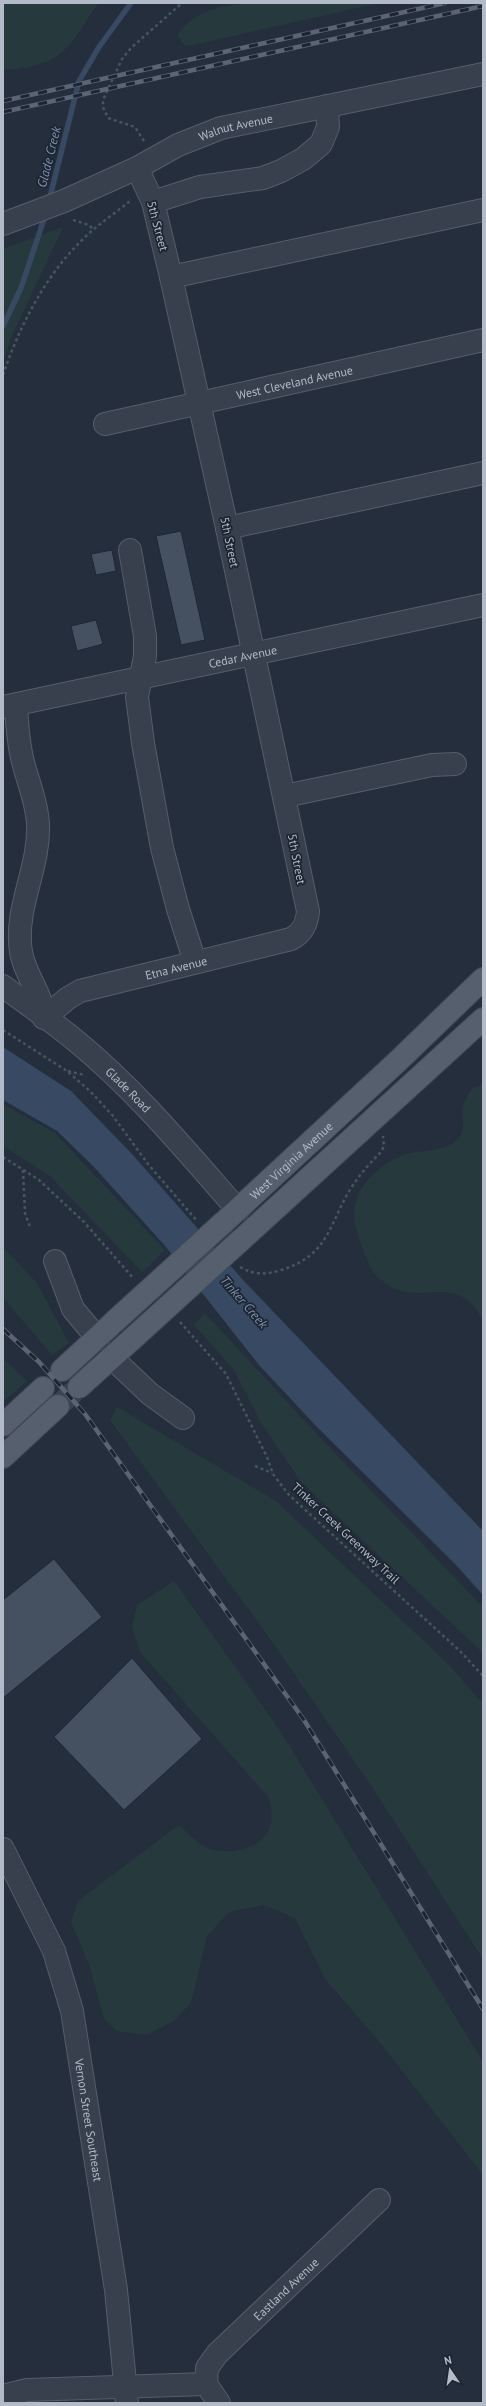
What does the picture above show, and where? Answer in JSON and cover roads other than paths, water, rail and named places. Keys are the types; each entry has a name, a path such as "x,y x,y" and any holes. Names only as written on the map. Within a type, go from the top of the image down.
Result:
{"main road":[{"name":"West Virginia Avenue","path":"62,1370 98,1339 231,1216 483,979"},
{"name":"West Virginia Avenue","path":"79,1387 483,1019"},
{"path":"3,1425 43,1388"},
{"path":"3,1457 58,1406"}],"street":[{"name":"Walnut Avenue","path":"12,221 66,210 178,145 221,128 483,74"},
{"path":"153,202 200,187 263,178 303,159 322,144 328,127 327,106"},
{"name":"5th Street","path":"137,168 153,202 171,277 285,796 308,911 307,920"},
{"path":"171,277 483,210"},
{"name":"West Cleveland Avenue","path":"105,424 483,340"},
{"path":"227,528 483,473"},
{"path":"130,550 145,636 145,656 139,680 137,697 162,848 178,909 195,962"},
{"name":"Cedar Avenue","path":"10,706 139,680 483,605"},
{"path":"10,706 22,760 37,810 38,825 37,844 21,914 21,953 27,972 41,997 44,1018"},
{"path":"285,796 432,765 455,764"},
{"name":"Etna Avenue","path":"44,1018 68,998 80,991 291,939 302,930 307,920"},
{"name":"Glade Road","path":"3,986 76,1041 158,1119 231,1216"},
{"path":"55,1261 72,1309 98,1339"},
{"path":"112,1358 150,1394 183,1418"},
{"name":"Vernon Street Southeast","path":"3,1850 54,1951 72,2011 116,2290 127,2395"},
{"name":"Eastland Avenue","path":"206,2384 207,2368 217,2354 379,2200"},
{"path":"3,2396 27,2390 127,2395 206,2384 218,2403"}],"water":[{"name":"Tinker Creek","path":"3,1047 71,1091 132,1154 244,1281 483,1531 483,1595 455,1564 316,1426 259,1365 166,1247 94,1167 57,1131 3,1100"}],"waterway":[{"name":"Glade Creek","path":"49,201 79,81 99,47 131,3"},
{"name":"Glade Creek","path":"3,326 21,288 46,213"}],"tunnel":[{"path":"58,1406 79,1387"}],"railway":[{"path":"3,101 445,3"},
{"path":"3,112 483,6"},
{"path":"3,1329 39,1362 85,1414 304,1720 483,2009"}]}
